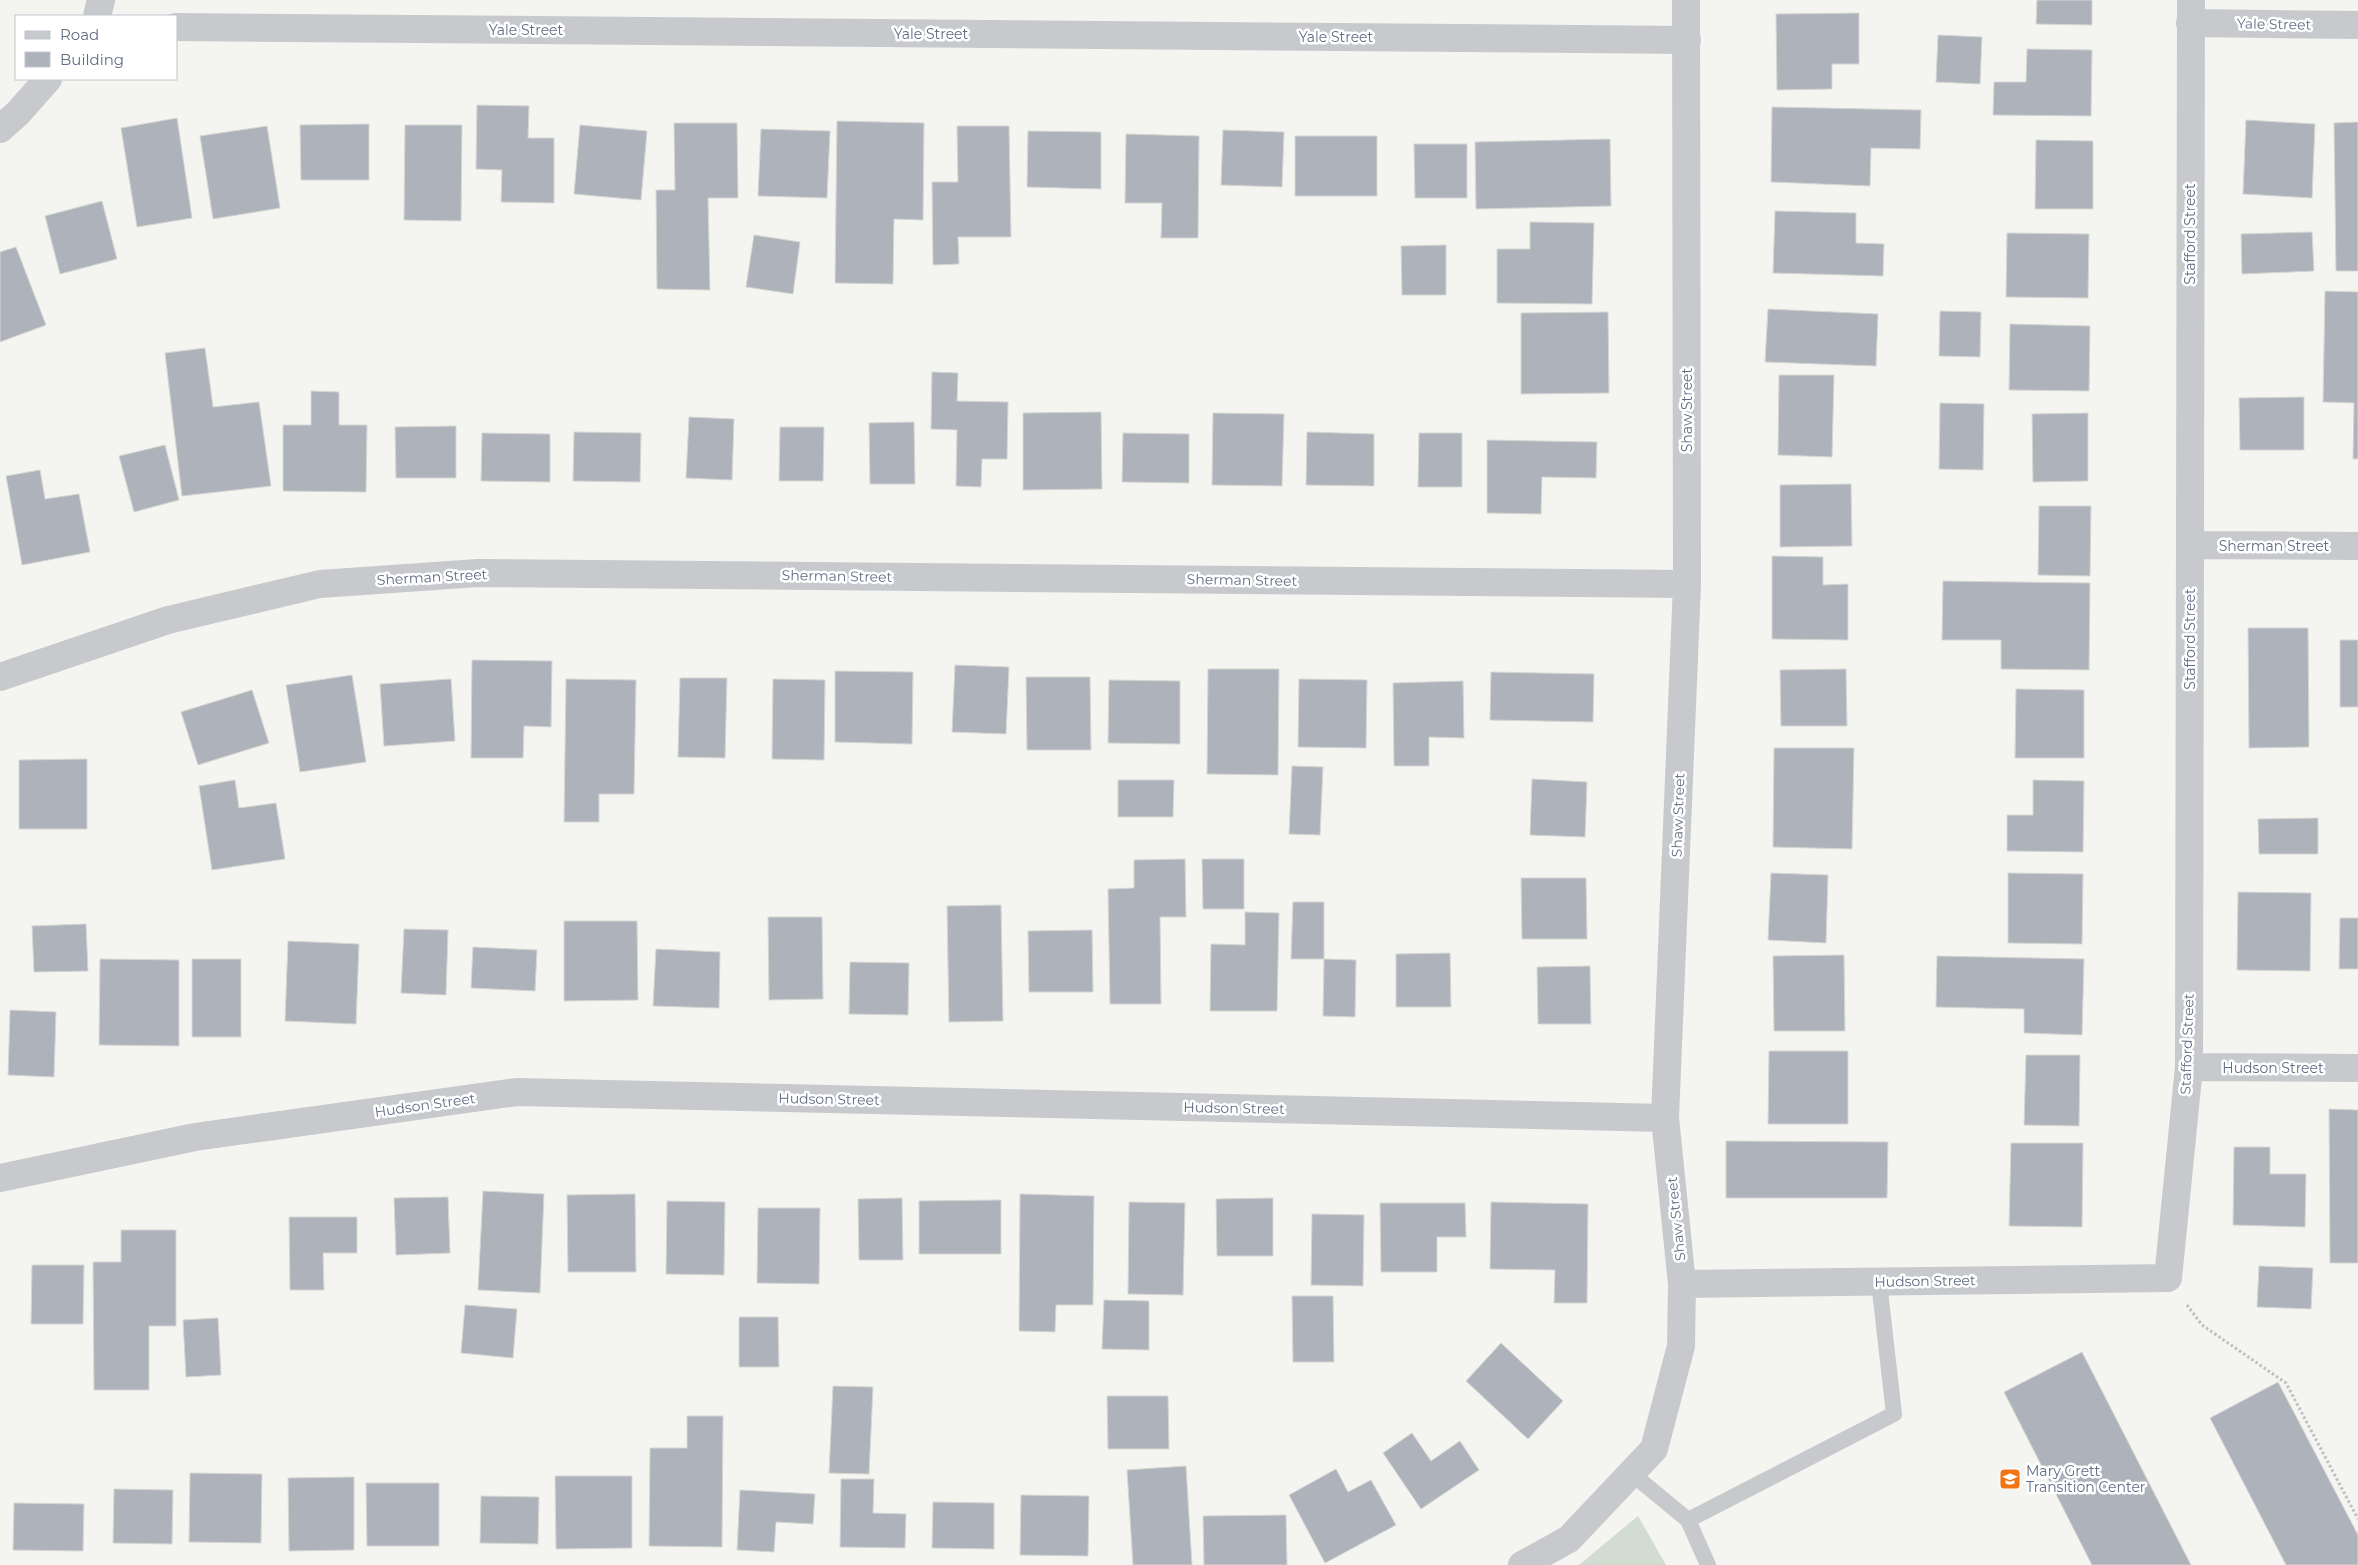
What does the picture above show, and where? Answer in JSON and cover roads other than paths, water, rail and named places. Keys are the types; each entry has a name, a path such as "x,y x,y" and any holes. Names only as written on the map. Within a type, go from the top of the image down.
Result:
{"street":[{"path":"97,15 101,0"},
{"name":"Shaw Street","path":"1522,1565 1569,1539 1654,1449 1681,1346 1682,1284 1665,1118 1687,584 1686,0"},
{"name":"Yale Street","path":"2191,12 2358,25"},
{"name":"Stafford Street","path":"2168,1278 2189,1067 2191,12"},
{"name":"Yale Street","path":"178,28 1686,40"},
{"path":"0,129 18,113 47,80"},
{"name":"Sherman Street","path":"2190,545 2358,546"},
{"name":"Sherman Street","path":"0,676 168,620 320,584 478,573 1687,584"},
{"name":"Hudson Street","path":"2189,1067 2358,1068"},
{"name":"Hudson Street","path":"0,1178 195,1137 517,1092 1665,1118"},
{"name":"Hudson Street","path":"1682,1284 2168,1278"}],"lane":[{"path":"1688,1520 1894,1414 1878,1282"},
{"path":"1630,1473 1688,1520 1708,1565"}],"place":[{"name":"Mary Grett Transition Center","path":"2010,1479"}]}
